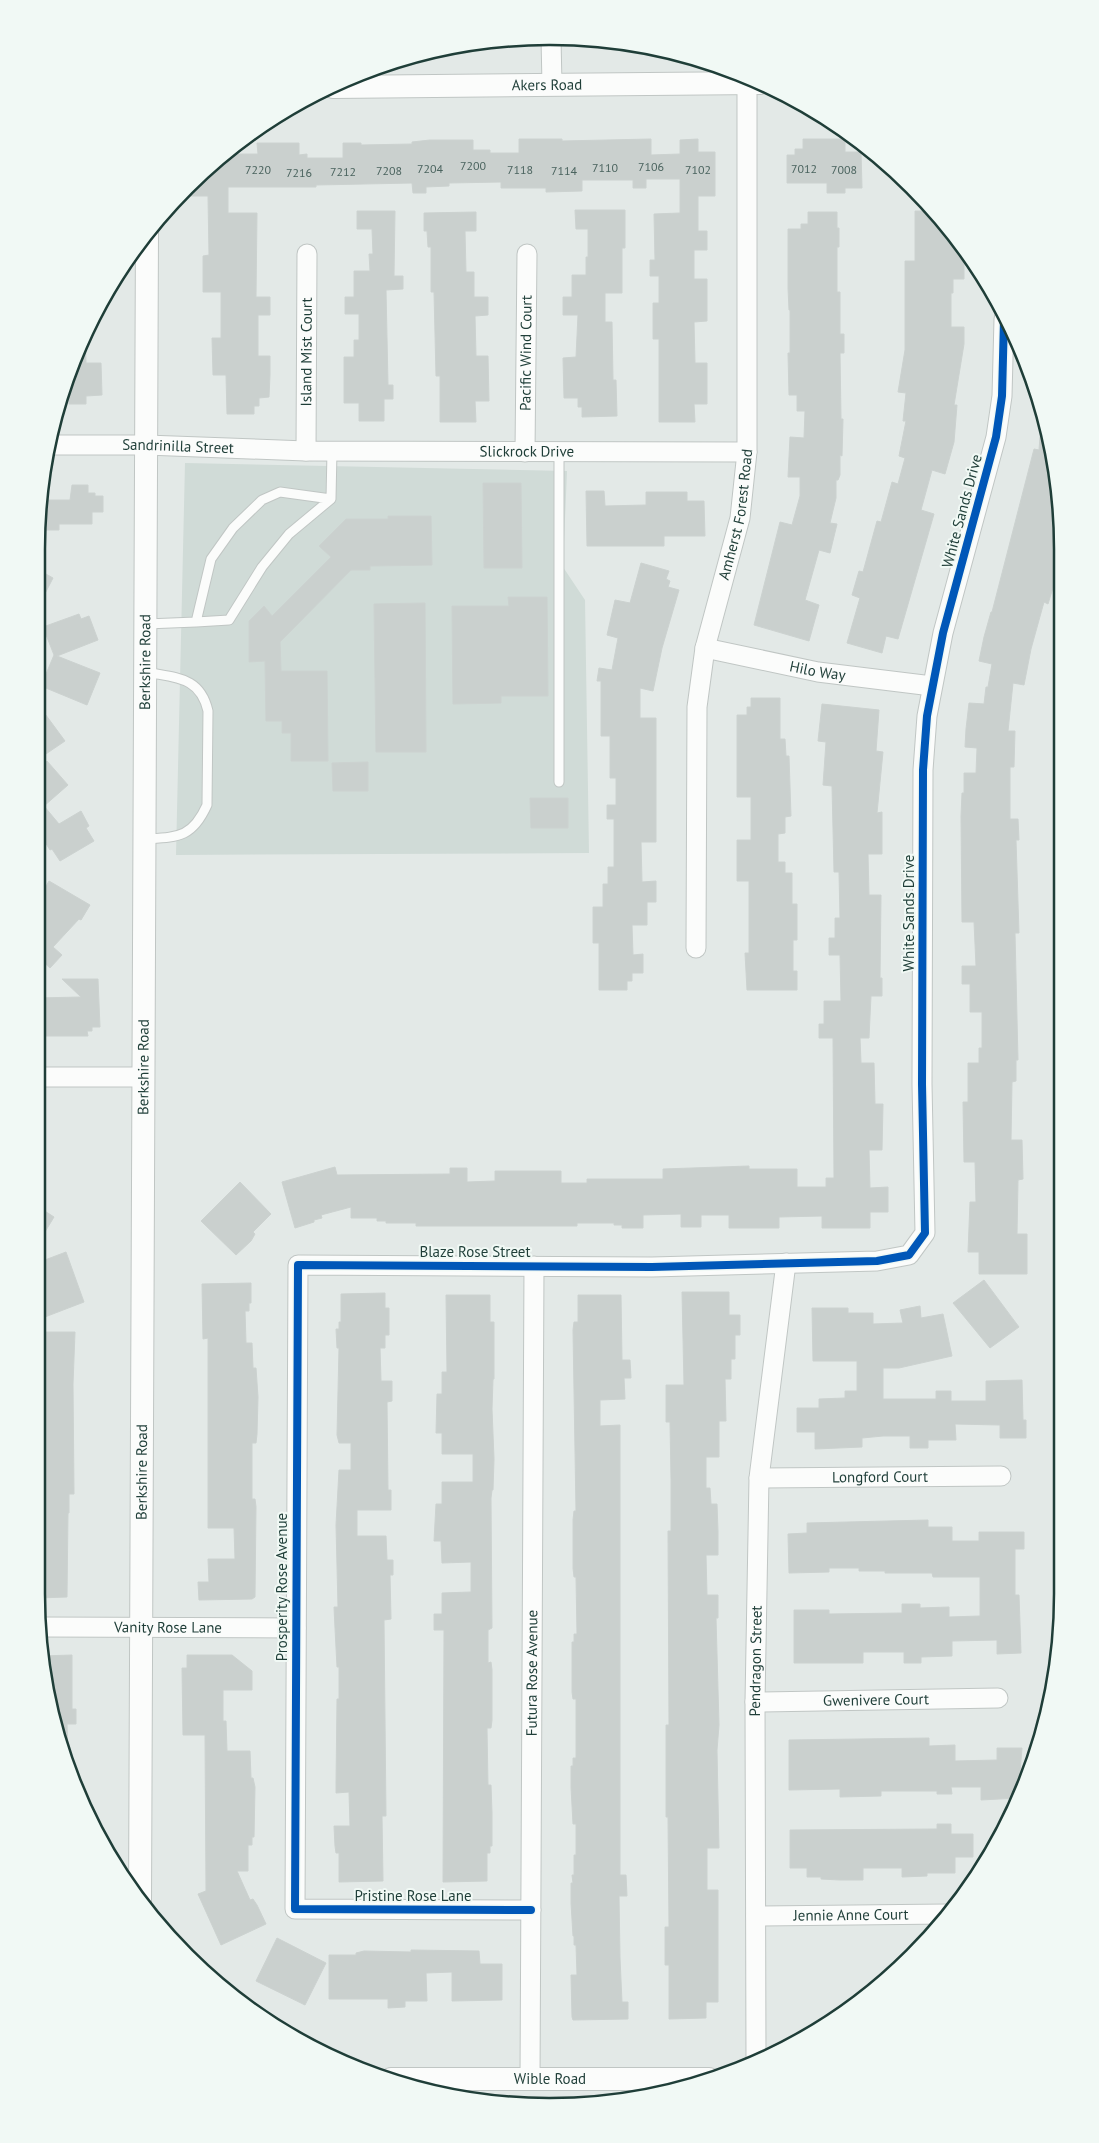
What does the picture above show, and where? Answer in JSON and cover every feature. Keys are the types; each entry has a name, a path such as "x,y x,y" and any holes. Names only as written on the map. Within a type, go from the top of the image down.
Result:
{"street":[{"path":"551,45 552,84"},
{"name":"Akers Road","path":"348,87 738,81"},
{"name":"Amherst Forest Road","path":"696,948 697,708 705,648 740,518 748,452 751,87"},
{"name":"Berkshire Road","path":"140,1888 147,245"},
{"name":"Island Mist Court","path":"306,451 307,254"},
{"name":"Pacific Wind Court","path":"526,452 527,254"},
{"name":"White Sands Drive","path":"652,1267 877,1261 909,1255 925,1233 922,1084 923,770 932,686 943,633 996,437 1002,396 1004,330"},
{"name":"Sandrinilla Street","path":"56,445 146,445 306,451"},
{"name":"Slickrock Drive","path":"306,451 748,452"},
{"name":"Hilo Way","path":"705,648 818,672 932,686"},
{"path":"45,1076 143,1076"},
{"name":"Pendragon Street","path":"756,2054 756,1702 759,1478 786,1264"},
{"name":"Blaze Rose Street","path":"298,1265 652,1267"},
{"name":"Prosperity Rose Avenue","path":"295,1909 298,1265"},
{"name":"Futura Rose Avenue","path":"530,2079 534,1266"},
{"name":"Longford Court","path":"759,1478 1001,1476"},
{"name":"Vanity Rose Lane","path":"46,1627 296,1628"},
{"name":"Gwenivere Court","path":"756,1702 998,1698"},
{"name":"Pristine Rose Lane","path":"295,1909 531,1910"},
{"name":"Jennie Anne Court","path":"756,1916 939,1914"},
{"name":"Wible Road","path":"413,2079 686,2079"}],"lane":[{"path":"146,624 229,620 262,567 290,534 331,499 332,451"},
{"path":"559,452 560,782"},
{"path":"196,622 211,559 233,528 262,500 280,492 331,499"},
{"path":"144,839 178,837 187,833 201,818 207,805 208,720 208,711 203,697 189,681 145,671"}],"shaded area":[{"path":"185,463 567,471 563,567 585,600 589,853 176,855"}],"building":[{"path":"519,139 562,139 562,141 651,139 651,155 680,154 680,140 698,139 698,152 715,152 715,196 698,196 698,231 707,231 707,250 694,250 694,279 707,279 707,321 694,322 695,363 707,363 707,404 694,404 695,422 659,422 659,339 653,339 653,303 659,303 659,276 650,276 650,260 655,260 654,214 680,213 680,179 646,179 646,188 633,188 633,180 582,180 582,191 546,192 546,188 501,188 501,182 449,183 449,186 426,187 426,193 413,193 412,183 316,185 316,187 228,187 228,213 257,213 256,297 270,297 270,315 258,315 258,356 270,356 270,375 269,397 259,398 259,406 254,406 254,414 227,414 226,375 213,375 212,338 221,338 221,292 203,292 203,256 209,255 208,196 191,196 217,170 236,154 258,154 257,143 299,143 299,155 307,154 307,158 343,158 343,143 361,143 361,145 412,144 412,142 430,140 473,140 473,150 490,150 490,153 519,153"},
{"path":"803,139 843,139 845,141 845,152 861,152 862,188 845,188 845,193 827,193 827,183 787,183 787,155 795,155 795,149 803,149"},
{"path":"575,210 625,210 625,248 622,248 622,293 605,293 605,322 612,322 613,380 616,380 617,416 582,417 582,407 578,407 578,398 564,398 563,358 576,357 578,315 563,315 563,297 572,297 572,275 586,275 586,257 588,257 588,229 576,229"},
{"path":"357,211 395,211 394,276 403,276 403,289 386,290 388,385 393,385 393,399 384,399 384,421 359,421 359,403 344,403 344,357 354,357 354,340 359,340 359,314 345,314 345,297 354,297 354,271 370,271 369,254 373,254 372,229 357,229"},
{"path":"915,211 923,211 950,242 964,262 964,279 953,279 951,327 964,327 964,344 954,405 957,405 954,442 945,474 932,470 921,510 934,514 898,639 886,636 882,653 847,643 860,598 852,595 859,571 863,572 877,521 881,522 892,482 898,484 905,458 899,456 906,421 903,421 906,393 898,392 905,350 905,261 915,261"},
{"path":"476,212 476,231 465,231 466,272 474,272 474,297 488,297 488,315 475,316 476,356 488,356 489,401 475,401 476,422 440,422 440,376 436,376 434,292 431,292 431,247 428,247 427,231 424,231 424,213"},
{"path":"808,212 837,212 839,247 837,247 837,292 840,292 840,334 844,334 844,353 840,353 841,419 843,419 842,456 840,455 840,475 838,480 836,480 836,498 830,523 837,524 830,553 819,550 805,600 819,605 809,641 754,625 780,522 792,525 800,496 800,477 788,477 790,437 804,438 805,411 797,411 797,395 789,395 790,310 788,229 801,229 801,224 808,224"},
{"path":"86,350 86,363 101,363 102,395 86,396 86,404 69,404 69,397"},
{"path":"1040,434 1050,484 1053,517 1054,584 1048,604 1044,602 1031,649 1024,685 1013,683 1008,731 1015,731 1014,767 1010,767 1010,819 1018,819 1019,840 1016,840 1019,933 1015,933 1018,1060 1016,1060 1016,1081 1012,1082 1011,1140 1022,1140 1023,1179 1018,1180 1017,1234 1027,1234 1027,1274 979,1274 979,1252 968,1252 970,1202 976,1202 975,1162 964,1162 963,1102 968,1102 968,1063 979,1063 979,1048 982,1048 982,1012 970,1012 970,984 962,984 962,966 976,966 974,922 962,922 962,793 964,793 964,773 976,773 977,748 965,747 966,729 969,703 984,704 992,664 979,661 984,637 1034,449 1039,450"},
{"path":"483,483 521,483 522,568 484,568"},
{"path":"72,485 88,485 88,493 95,493 95,496 103,496 103,512 92,512 92,524 59,524 59,530 46,530 48,500 70,500"},
{"path":"586,491 604,491 605,506 646,505 646,492 687,492 687,501 704,501 705,536 664,536 664,546 587,546"},
{"path":"388,516 431,516 432,565 370,566 370,570 351,570 280,642 281,671 327,671 328,761 291,761 291,733 282,733 282,721 266,721 265,661 249,662 249,621 264,606 272,616 331,557 319,546 346,519 388,519"},
{"path":"641,563 669,571 666,579 670,581 668,587 679,590 662,648 653,691 640,688 640,718 656,718 656,842 641,842 642,882 656,881 656,902 647,902 647,925 632,925 633,955 643,954 643,973 632,973 632,981 627,981 627,990 599,990 599,943 593,943 593,907 603,907 603,884 608,884 608,867 614,867 614,819 607,819 607,805 616,805 616,778 610,778 610,736 601,736 601,681 597,681 599,668 612,670 618,638 607,635 615,600 630,603"},
{"path":"45,574 53,578 45,594"},
{"path":"508,597 547,597 548,696 501,696 501,703 453,704 452,606 509,606"},
{"path":"425,603 426,752 376,752 374,604"},
{"path":"79,614 81,619 89,616 98,640 57,656 100,673 87,705 45,688 45,676 54,655 45,632 45,626"},
{"path":"751,698 780,698 780,739 785,739 786,756 789,756 791,816 785,817 785,833 778,834 778,862 785,862 785,873 792,873 792,904 797,904 797,940 793,940 793,971 797,971 797,990 747,990 745,953 749,953 749,881 737,881 737,840 751,840 751,797 737,797 737,715 747,715 747,707 751,707"},
{"path":"822,704 879,710 876,751 883,752 877,813 882,812 882,854 868,854 869,895 881,895 880,978 882,978 882,996 871,996 869,1038 860,1038 861,1063 874,1063 875,1104 883,1104 882,1150 869,1150 870,1188 888,1187 888,1212 870,1212 870,1228 822,1228 822,1216 779,1217 779,1228 729,1228 729,1215 701,1215 701,1227 681,1227 681,1214 643,1215 643,1228 622,1228 622,1225 614,1225 614,1223 577,1223 577,1226 416,1226 416,1223 386,1223 386,1221 377,1221 377,1218 351,1218 351,1207 321,1215 322,1218 314,1220 314,1222 295,1228 282,1182 335,1167 337,1175 450,1174 450,1168 467,1168 467,1182 495,1181 495,1171 561,1171 561,1183 587,1183 587,1179 663,1179 663,1169 749,1166 749,1169 797,1169 797,1187 826,1187 826,1178 834,1178 833,1038 819,1038 819,1024 824,1024 824,1001 841,1001 840,955 829,955 829,938 835,938 835,918 840,918 839,872 834,872 832,786 823,785 826,742 818,741"},
{"path":"45,714 65,741 45,755"},
{"path":"47,761 68,785 45,805 45,763"},
{"path":"368,762 368,791 333,791 332,763"},
{"path":"530,798 568,798 568,828 531,828"},
{"path":"45,807 59,824 81,811 89,826 86,828 94,841 60,861 52,849 50,850 45,842"},
{"path":"49,881 90,905 81,920 79,919 53,947 62,955 50,968 45,963 45,888"},
{"path":"62,979 98,979 100,1027 92,1027 92,1031 87,1031 88,1036 45,1036 45,998 81,997"},
{"path":"240,1182 271,1214 253,1232 255,1234 251,1241 236,1255 201,1221"},
{"path":"45,1211 54,1217 45,1232"},
{"path":"66,1252 84,1302 45,1317 45,1260"},
{"path":"984,1280 1019,1327 990,1348 953,1303"},
{"path":"251,1283 251,1303 249,1303 249,1311 245,1311 246,1343 252,1343 253,1368 256,1368 258,1397 256,1443 252,1443 252,1499 255,1499 256,1507 255,1597 252,1599 199,1600 198,1582 209,1582 208,1559 235,1559 234,1528 208,1528 208,1338 203,1339 202,1284"},
{"path":"682,1292 729,1292 729,1315 740,1315 740,1335 735,1335 735,1359 731,1359 731,1379 725,1379 726,1421 719,1421 719,1457 706,1457 706,1488 710,1488 711,1504 717,1504 718,1531 718,1555 706,1555 707,1595 718,1595 718,1618 716,1618 719,1725 717,1750 719,1848 707,1848 707,1890 718,1890 718,2002 706,2002 706,2018 669,2019 669,1965 665,1965 665,1927 669,1927 666,1725 669,1725 668,1531 671,1531 671,1479 670,1422 666,1422 666,1385 684,1385"},
{"path":"385,1293 385,1308 389,1308 389,1335 385,1335 385,1348 380,1348 381,1381 392,1381 392,1401 387,1402 388,1490 391,1490 391,1510 357,1510 357,1536 386,1536 387,1560 393,1560 393,1575 390,1575 391,1619 384,1620 386,1816 382,1816 383,1881 339,1882 339,1853 336,1853 334,1826 350,1826 349,1792 336,1793 339,1667 337,1667 334,1607 338,1607 336,1525 339,1470 351,1470 351,1443 339,1443 337,1435 339,1348 337,1348 336,1329 339,1329 339,1322 341,1322 341,1294"},
{"path":"446,1295 490,1295 490,1322 494,1322 492,1409 494,1459 491,1498 492,1628 488,1630 488,1663 491,1662 492,1670 492,1720 491,1728 487,1728 488,1785 491,1785 492,1846 490,1846 490,1853 487,1853 487,1881 443,1882 444,1630 434,1630 434,1614 442,1614 442,1593 471,1592 471,1562 442,1563 441,1541 434,1541 436,1504 442,1504 442,1482 473,1482 473,1454 442,1454 442,1433 436,1433 437,1394 442,1394 442,1372 447,1372"},
{"path":"578,1295 621,1295 622,1360 630,1360 631,1378 624,1378 625,1399 600,1400 600,1426 620,1425 620,1875 626,1875 627,1896 619,1896 622,2002 628,2002 628,2019 573,2020 572,2017 571,1975 577,1975 571,1903 571,1883 573,1883 572,1875 574,1875 574,1855 576,1855 576,1824 573,1824 571,1787 571,1766 573,1766 573,1758 576,1758 576,1699 573,1699 572,1692 572,1642 574,1642 574,1634 577,1634 576,1577 574,1577 573,1568 573,1520 574,1511 576,1511 573,1330 574,1322 578,1322"},
{"path":"920,1306 921,1318 943,1314 952,1356 899,1368 883,1368 883,1399 936,1399 936,1391 951,1391 951,1401 986,1401 986,1381 1022,1380 1023,1420 1026,1420 1026,1438 1000,1438 1000,1425 955,1424 956,1440 928,1440 928,1448 910,1448 910,1436 883,1436 862,1438 862,1447 815,1449 815,1432 797,1432 797,1408 819,1408 819,1399 845,1398 845,1391 857,1391 857,1361 813,1361 812,1308 848,1308 848,1313 873,1313 873,1324 903,1323 900,1310"},
{"path":"45,1332 75,1332 73,1384 74,1494 69,1494 67,1597 45,1598"},
{"path":"928,1520 928,1527 952,1527 952,1541 979,1541 979,1532 1024,1532 1024,1549 1015,1549 1015,1595 1019,1595 1021,1653 997,1654 997,1640 952,1641 952,1656 921,1657 921,1663 904,1663 904,1652 863,1652 863,1663 794,1663 794,1610 829,1610 829,1614 902,1613 902,1604 920,1604 920,1608 949,1607 949,1617 980,1616 980,1577 933,1577 932,1573 885,1573 885,1571 859,1571 859,1568 829,1568 829,1572 789,1573 788,1534 807,1533 807,1523"},
{"path":"72,1655 72,1709 76,1709 76,1724 67,1724 68,1742 62,1724 49,1656"},
{"path":"187,1655 232,1655 252,1671 252,1690 223,1690 223,1721 226,1721 227,1751 250,1751 251,1778 253,1778 255,1787 254,1837 252,1837 252,1845 248,1845 248,1871 237,1871 250,1900 253,1899 257,1905 266,1924 221,1945 198,1894 206,1891 205,1735 183,1735 182,1668 187,1668"},
{"path":"929,1738 929,1746 955,1745 955,1761 997,1760 997,1748 1022,1748 1020,1777 1011,1798 981,1800 981,1787 951,1787 952,1794 937,1794 937,1791 881,1791 881,1796 840,1797 840,1789 789,1790 789,1740"},
{"path":"937,1824 951,1824 951,1834 973,1834 973,1857 955,1857 955,1873 927,1873 927,1876 902,1877 902,1868 863,1868 863,1880 840,1880 807,1877 807,1868 790,1868 790,1830 937,1829"},
{"path":"277,1938 326,1963 305,2005 256,1981"},
{"path":"411,1950 479,1951 480,1964 502,1964 502,2000 452,2001 452,1972 426,1973 427,2001 405,2001 405,2007 388,2008 388,1999 329,1999 329,1955 356,1955 356,1953 364,1951 411,1952"}],"cycle path":[{"path":"531,1910 295,1909 298,1265 652,1267 877,1261 909,1255 925,1233 922,1084 923,770 927,716 943,633 996,437 1002,396 1004,330"}]}
